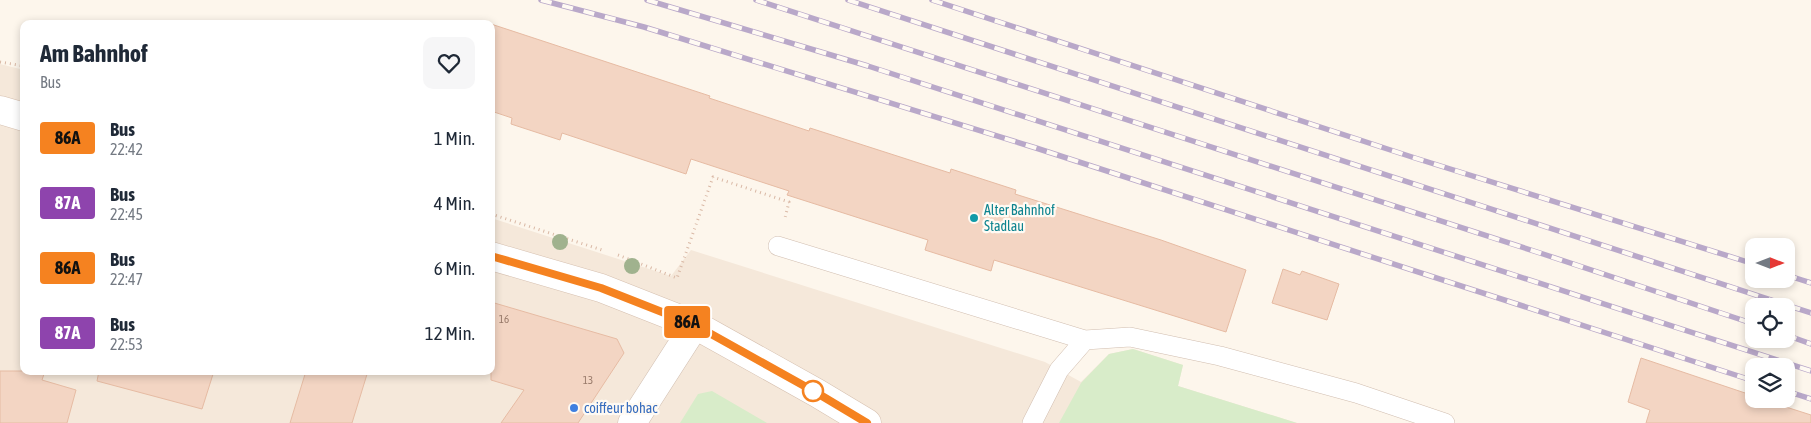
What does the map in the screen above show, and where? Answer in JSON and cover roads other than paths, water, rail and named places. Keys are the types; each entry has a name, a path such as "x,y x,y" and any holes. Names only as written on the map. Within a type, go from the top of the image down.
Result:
{"street":[{"path":"0,110 20,116"},
{"path":"495,257 601,288 695,325 867,423"},
{"path":"632,423 695,325"}],"lane":[{"path":"778,246 1085,340 1130,337 1220,356 1356,393 1445,423"},
{"path":"1032,423 1059,370 1085,340"}],"railway":[{"path":"541,0 644,27 1036,148 1745,378"},
{"path":"647,0 868,66 1811,371"},
{"path":"756,0 1745,321"},
{"path":"848,0 1811,313"},
{"path":"932,0 1415,158 1745,261"},
{"path":"1795,278 1811,283"},
{"path":"1795,338 1811,344"},
{"path":"1795,394 1811,399"}],"place":[{"name":"Alter Bahnhof Stadlau","path":"974,218"},
{"name":"coiffeur bohac","path":"574,408"}]}
